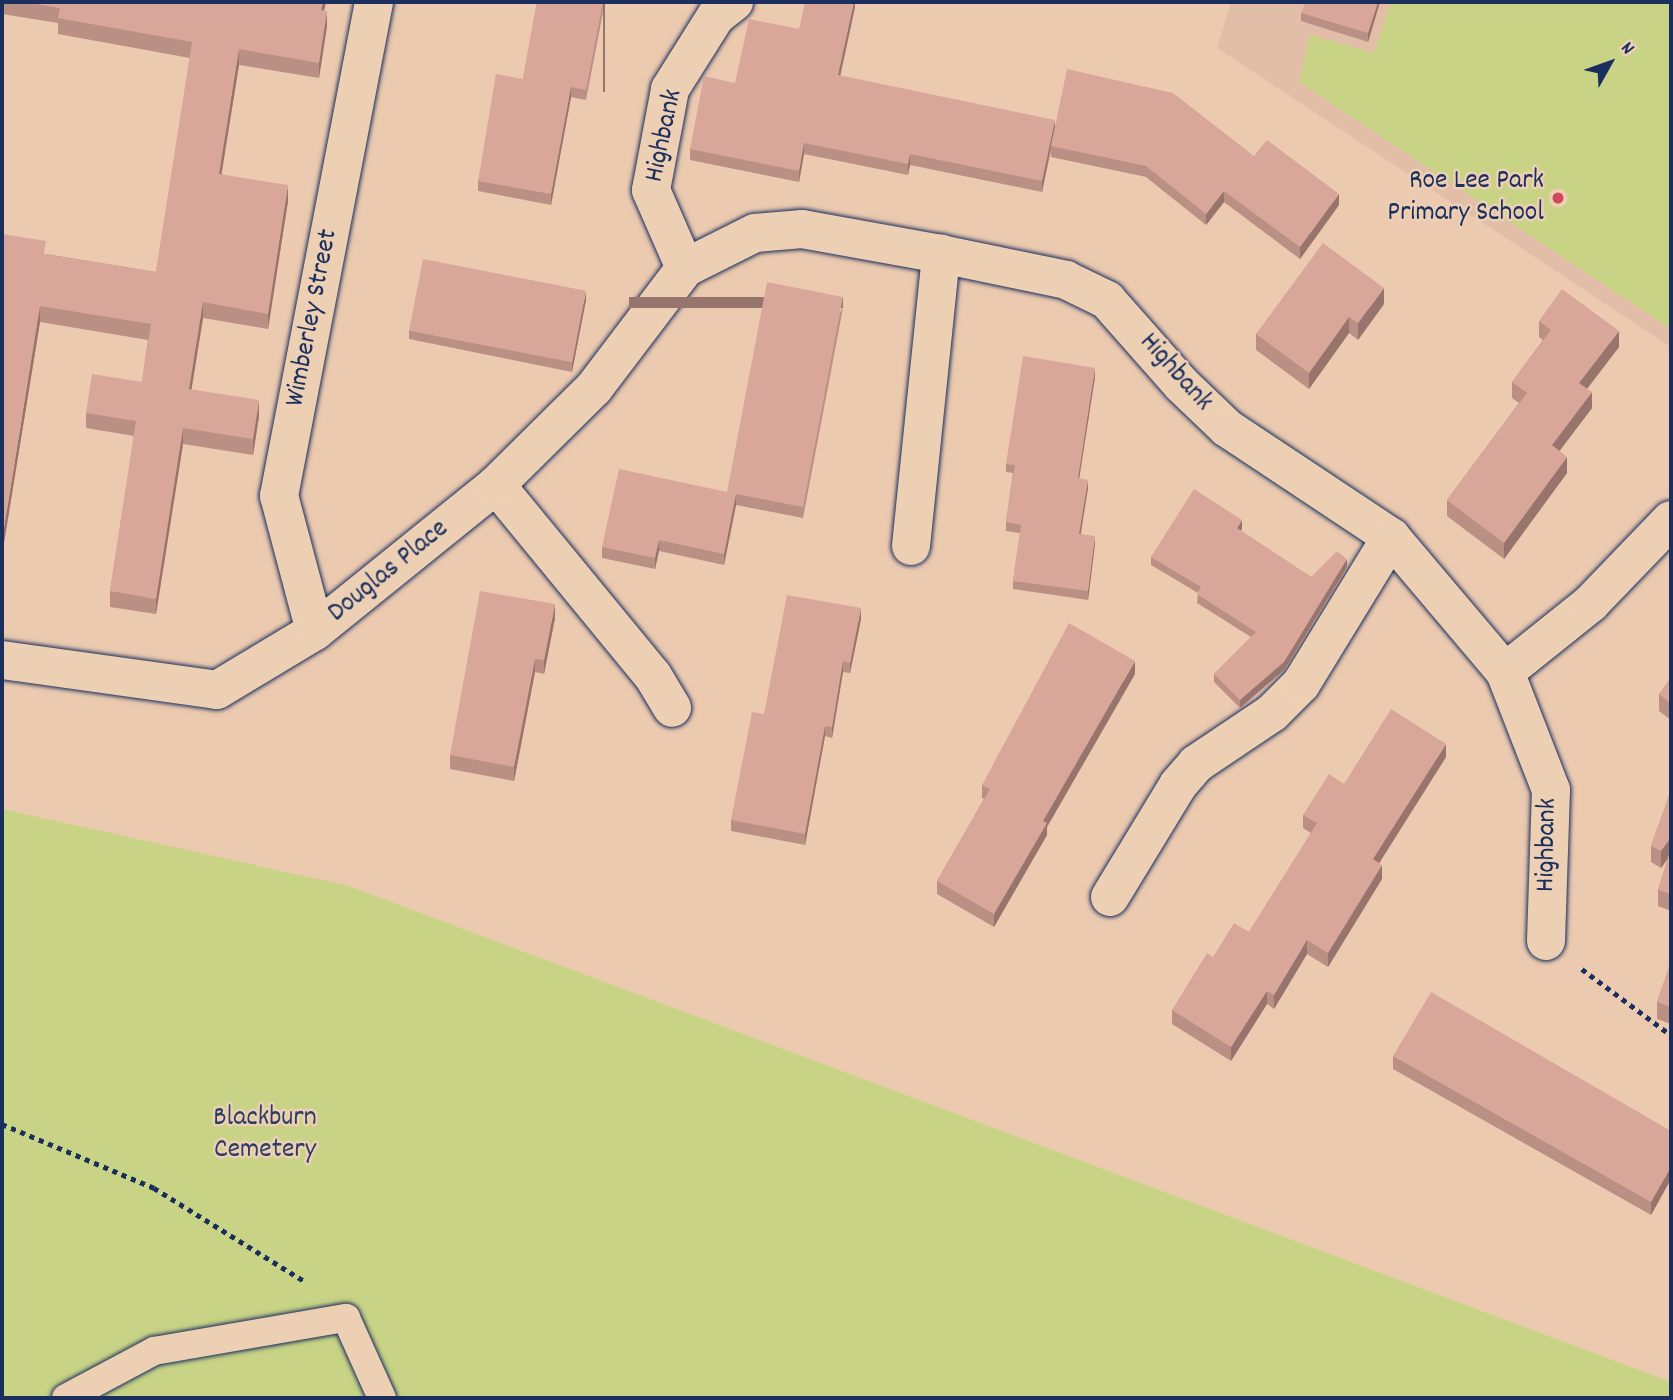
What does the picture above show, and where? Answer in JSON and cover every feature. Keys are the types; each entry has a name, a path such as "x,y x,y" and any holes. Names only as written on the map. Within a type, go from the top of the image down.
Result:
{"street":[{"name":"Wimberley Street","path":"315,631 279,496 374,2"},
{"name":"Highbank","path":"734,2 716,16 670,89 651,190 684,268 755,233 802,229 1066,280 1107,300 1181,384 1227,428 1391,537 1505,672 1551,790 1546,941"},
{"path":"911,546 941,254"},
{"name":"Douglas Place","path":"2,660 217,690 315,631 496,485 594,388 684,268"},
{"path":"496,485 653,676 672,708"},
{"path":"1505,672 1591,603 1671,520"},
{"path":"1110,897 1178,785 1196,764 1272,713 1301,684 1391,537"}],"lane":[{"path":"66,1398 154,1351 346,1318 382,1398"}],"path":[{"path":"1546,941 1671,1035"},
{"path":"2,1124 154,1188 289,1268 346,1318"}],"shaded area":[{"name":"Roe Lee Park Primary School","path":"1231,2 1671,2 1671,347 1217,48"}],"green space":[{"name":"Roe Lee Park Primary School","path":"1391,2 1671,2 1671,329 1299,82 1310,35 1374,53"},
{"name":"Blackburn Cemetery","path":"2,809 349,886 1671,1382 1671,1398 2,1398"}],"building":[{"path":"24,2 323,2 321,10 327,11 319,63 239,49 219,174 288,185 268,314 203,302 189,389 259,400 253,439 183,428 156,599 110,591 136,421 86,413 92,374 142,382 151,324 40,306 2,540 2,234 46,241 44,254 156,272 192,42 58,18 60,8"},
{"path":"537,2 603,2 586,90 571,87 551,194 478,181 496,74 523,79"},
{"path":"805,2 854,2 838,75 1055,120 1042,181 910,154 908,164 804,143 799,171 690,149 704,76 735,83 749,19 799,29"},
{"path":"1305,2 1378,2 1368,33 1301,13"},
{"path":"1067,69 1173,93 1254,156 1267,140 1339,194 1300,247 1224,191 1206,214 1146,166 1051,146"},
{"path":"1323,243 1384,288 1358,323 1349,317 1309,373 1256,334"},
{"path":"423,259 586,291 572,362 409,331"},
{"path":"767,282 843,297 803,507 736,494 724,554 659,540 655,558 602,547 619,469 727,492"},
{"path":"1562,289 1619,331 1579,383 1592,392 1552,445 1567,457 1504,543 1447,500 1527,393 1512,382 1551,330 1539,321"},
{"path":"1023,356 1095,368 1078,478 1088,480 1079,534 1095,536 1088,591 1013,581 1021,525 1006,522 1015,465 1006,464"},
{"path":"1194,489 1242,520 1237,528 1311,577 1337,551 1347,559 1284,662 1240,700 1214,674 1256,632 1197,594 1201,587 1151,557"},
{"path":"480,591 555,604 544,660 535,659 514,767 450,755"},
{"path":"787,595 861,608 850,663 843,661 832,727 825,726 805,834 731,820 752,712 764,714"},
{"path":"1069,623 1135,661 1043,821 1047,823 994,914 937,881 990,789 982,785"},
{"path":"1671,678 1671,704 1659,694"},
{"path":"1391,709 1446,744 1373,859 1382,865 1328,953 1307,940 1274,995 1267,991 1231,1047 1172,1010 1207,953 1213,957 1234,923 1249,932 1317,823 1303,815 1329,774 1344,784"},
{"path":"1671,790 1671,837 1661,851 1651,846"},
{"path":"1671,848 1671,894 1658,890"},
{"path":"1671,962 1671,1007 1657,1002"},
{"path":"1431,992 1671,1131 1671,1167 1651,1202 1393,1056"}],"place":[{"name":"Roe Lee Park Primary School","path":"1558,198"}]}
